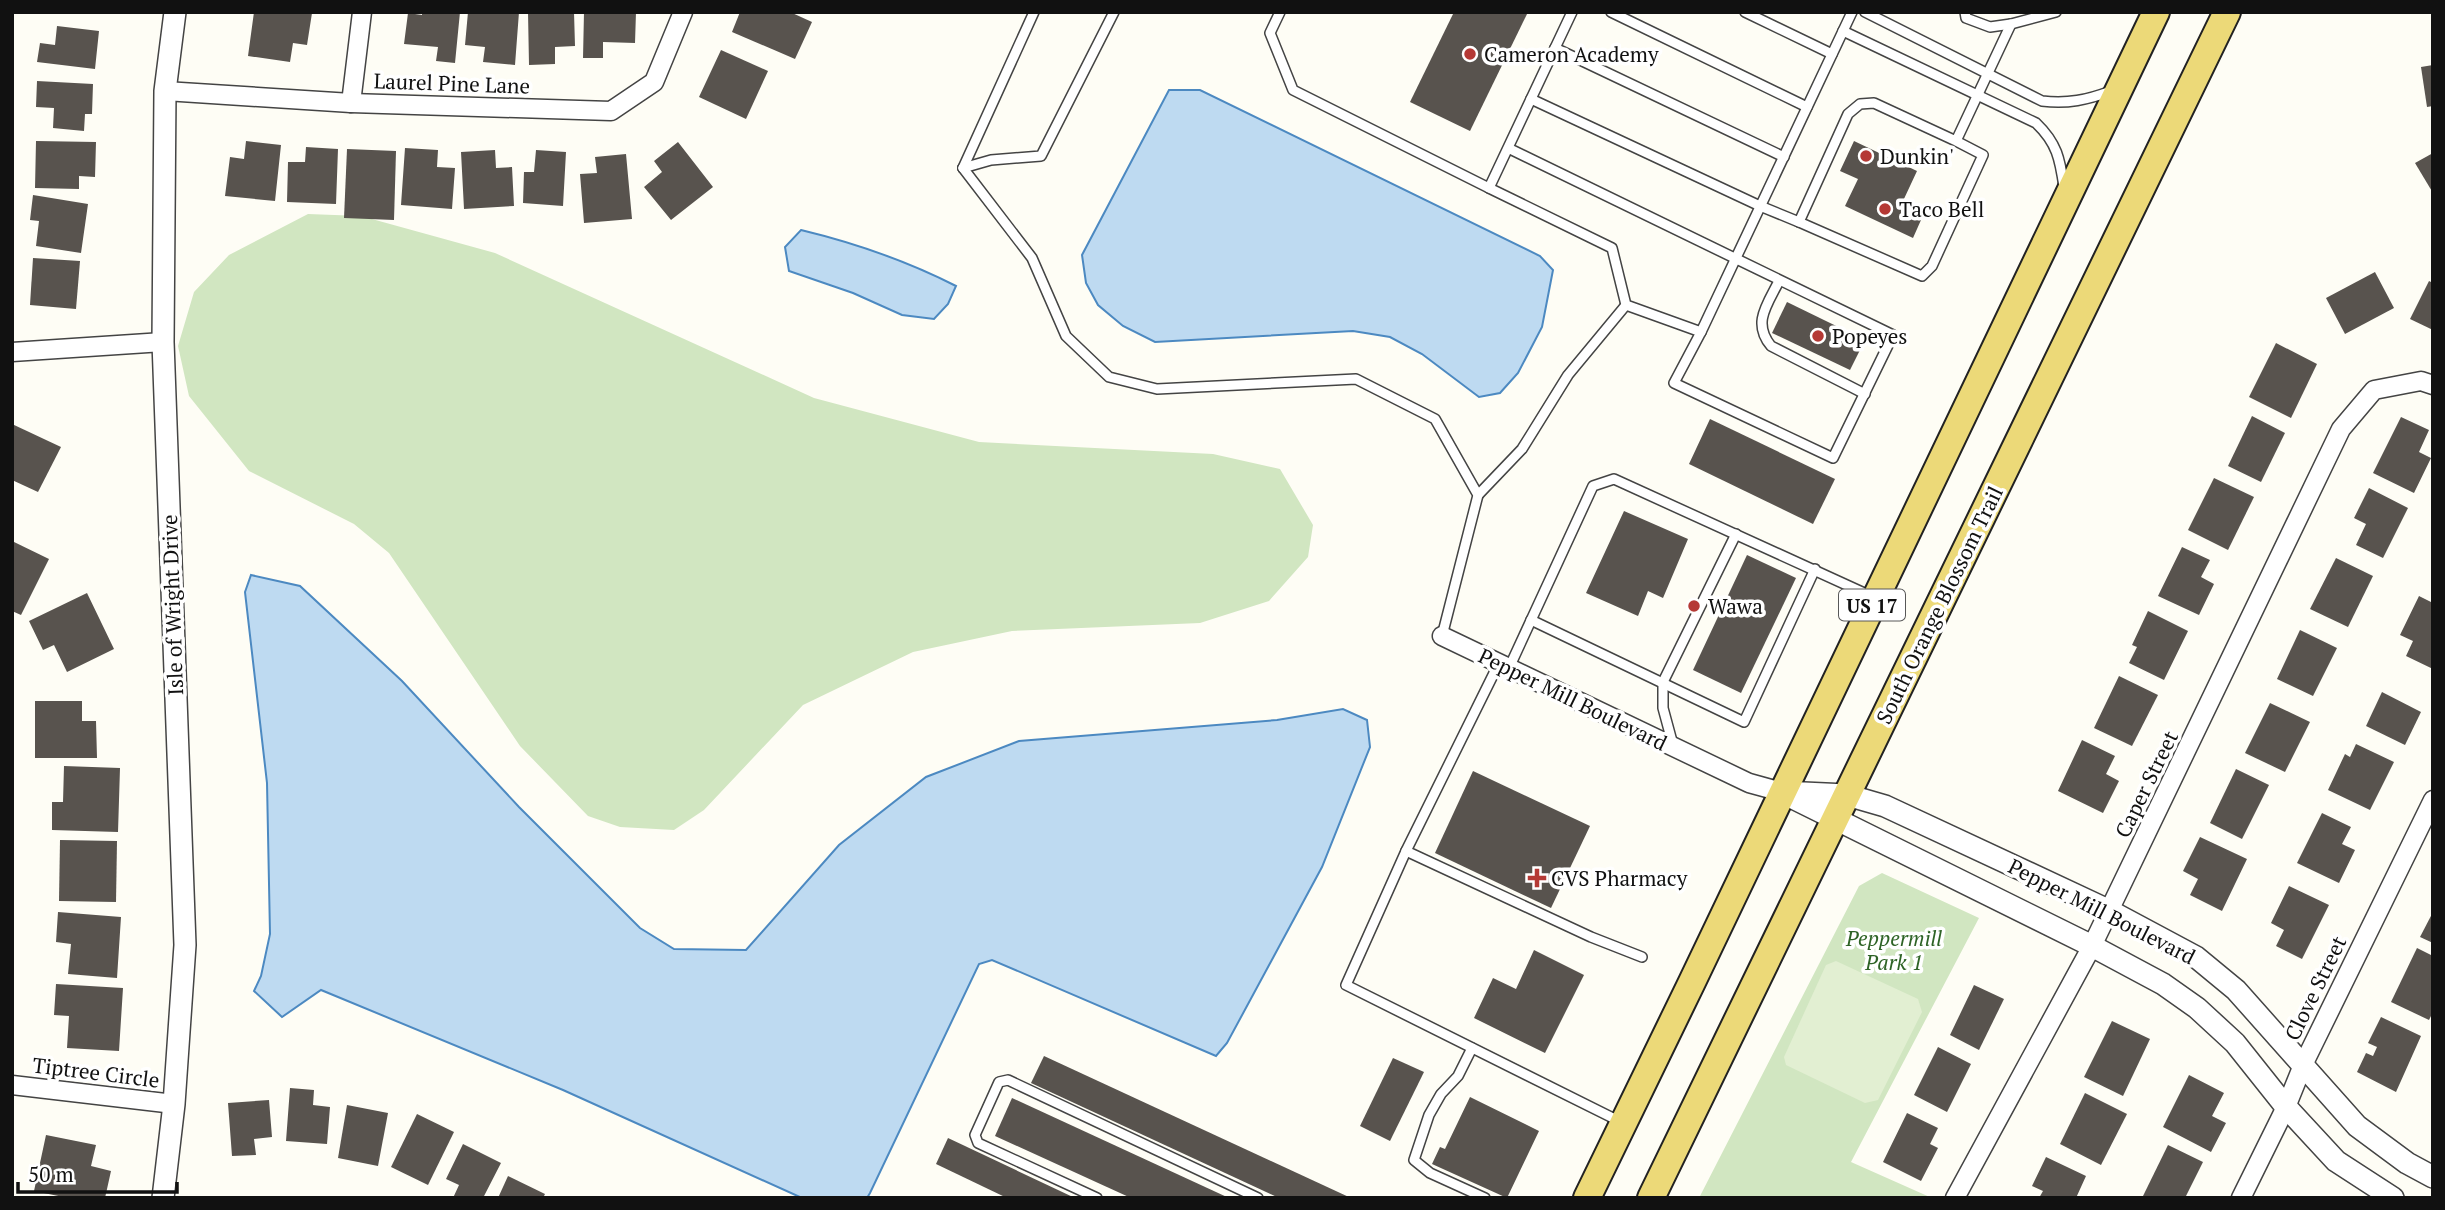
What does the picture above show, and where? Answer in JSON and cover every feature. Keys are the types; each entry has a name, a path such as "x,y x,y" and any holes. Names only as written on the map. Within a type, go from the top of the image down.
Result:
{"main road":[{"name":"US 17","path":"1587,1198 2156,12"},
{"name":"South Orange Blossom Trail","path":"1651,1198 2227,12"}],"street":[{"name":"Isle of Wright Drive","path":"163,1198 174,1104 185,945 163,342 165,91 175,12"},
{"path":"351,103 362,12"},
{"name":"Laurel Pine Lane","path":"165,91 351,103 611,111 654,82 682,12"},
{"path":"12,352 163,342"},
{"name":"Caper Street","path":"1955,1198 2110,911 2341,429 2374,390 2421,382 2433,385"},
{"name":"Pepper Mill Boulevard","path":"1442,636 1749,783 1782,792 2163,984 2197,1008 2235,1044 2286,1107 2336,1161 2393,1198"},
{"name":"Pepper Mill Boulevard","path":"1782,792 1847,795 1885,806 2110,911 2196,957 2236,990 2357,1126 2407,1163 2433,1177"},
{"name":"Clove Street","path":"2241,1198 2433,800"},
{"name":"Tiptree Circle","path":"12,1086 174,1104"}],"lane":[{"path":"963,168 1034,12"},
{"path":"963,168 990,160 1041,156 1114,12"},
{"path":"1280,12 1270,33 1293,90 1612,248 1626,305"},
{"path":"1489,188 1572,12"},
{"path":"1611,12 1807,107"},
{"path":"1745,12 1832,54"},
{"path":"1508,148 1735,260 1893,335 1833,458 1674,383 1735,260 1852,12"},
{"path":"1865,12 2042,101 2064,104 2084,101 2119,89"},
{"path":"1965,12 1966,18 1990,27 2056,12"},
{"path":"1956,141 2011,24"},
{"path":"1843,31 2036,124 2051,138 2060,163 2065,200"},
{"path":"1555,48 1784,157"},
{"path":"1531,99 1760,206 1922,276 1932,266 1983,155 1874,103 1860,104 1848,114 1799,222"},
{"path":"963,168 1032,258 1066,336 1109,377 1157,389 1356,379 1435,419 1478,495"},
{"path":"1779,281 1761,320 1761,334 1771,346 1865,394"},
{"path":"1442,636 1478,495 1522,449 1568,375 1626,305"},
{"path":"1626,305 1700,332"},
{"path":"1622,1123 1346,985 1406,851 1470,721 1531,621 1593,486 1614,479 1875,598"},
{"path":"1673,747 1663,708 1664,682 1736,534"},
{"path":"1531,621 1744,722 1815,569"},
{"path":"1406,851 1591,937 1642,957"},
{"path":"1472,1048 1458,1076 1441,1094 1429,1115 1414,1160 1430,1173 1485,1198"},
{"path":"1097,1198 978,1143 975,1135 999,1082 1008,1080 1258,1198"}],"green space":[{"path":"308,214 361,216 495,253 814,398 979,442 1213,454 1280,469 1313,525 1308,557 1269,601 1200,623 1012,631 913,652 803,705 704,810 674,830 620,827 588,816 520,746 389,553 354,524 249,471 189,396 178,346 194,292 229,255"},
{"name":"Peppermill Park 1","path":"1882,873 1979,918 1851,1162 1932,1198 1699,1198 1859,886"},
{"path":"1836,961 1918,999 1922,1012 1878,1100 1865,1103 1786,1065 1784,1057 1826,965"}],"water":[{"path":"1169,90 1200,90 1540,256 1553,270 1542,327 1518,373 1500,393 1479,397 1422,354 1390,337 1353,331 1155,342 1123,326 1098,305 1086,283 1082,255"},
{"path":"801,230 880,254 956,286 948,304 934,319 902,315 853,293 789,271 785,247"},
{"path":"251,575 300,586 402,681 519,807 640,928 674,949 746,950 839,845 926,777 1019,741 1277,720 1343,709 1367,720 1370,747 1322,867 1227,1043 1216,1056 992,960 979,964 867,1198 802,1198 563,1090 321,990 282,1017 254,991 261,976 270,934 267,783 245,592"}],"building":[{"path":"254,12 312,13 307,45 293,43 290,62 248,56"},
{"path":"422,12 460,12 455,63 436,61 438,47 404,44 408,13 422,15"},
{"path":"468,12 519,12 515,65 483,62 485,47 465,45"},
{"path":"528,12 574,12 575,46 555,47 555,64 529,65"},
{"path":"584,12 636,12 635,43 603,42 603,58 583,58"},
{"path":"740,12 790,12 812,22 795,59 732,32"},
{"path":"1454,12 1528,12 1470,131 1410,102"},
{"path":"57,26 99,31 95,69 37,62 40,43 55,45"},
{"path":"721,50 768,71 746,119 699,97"},
{"path":"2433,65 2433,106 2427,107 2421,67"},
{"path":"37,81 93,84 92,114 85,114 84,131 53,128 54,108 36,107"},
{"path":"36,141 96,142 95,177 79,176 79,189 35,188"},
{"path":"246,141 281,145 275,201 225,196 230,157 244,159"},
{"path":"1854,141 1917,171 1903,201 1925,211 1913,238 1845,206 1858,179 1840,171"},
{"path":"678,142 713,187 671,220 644,187 662,172 654,161"},
{"path":"306,147 338,149 336,204 287,202 288,162 305,162"},
{"path":"405,148 438,150 437,167 455,168 452,209 401,205"},
{"path":"347,149 396,151 394,220 344,218"},
{"path":"495,150 496,168 512,167 514,206 464,209 461,152"},
{"path":"536,150 566,152 563,206 523,203 524,172 534,172"},
{"path":"2433,153 2433,193 2415,163"},
{"path":"626,154 632,219 584,223 580,174 597,173 595,157"},
{"path":"33,195 88,204 81,253 36,246 39,221 30,220"},
{"path":"33,258 80,261 76,309 30,305"},
{"path":"2375,272 2394,308 2345,334 2326,298"},
{"path":"2429,281 2433,283 2433,330 2410,319"},
{"name":"Popeyes","path":"1787,302 1865,340 1850,370 1772,333"},
{"path":"2276,343 2317,364 2291,418 2249,397"},
{"path":"2252,416 2285,433 2261,482 2228,466"},
{"path":"2401,417 2429,430 2419,452 2431,458 2414,493 2373,473"},
{"path":"1710,419 1835,479 1813,524 1689,464"},
{"path":"12,424 61,447 38,492 12,480"},
{"path":"2214,478 2254,497 2228,550 2188,530"},
{"path":"2369,488 2408,508 2383,558 2356,545 2366,524 2354,518"},
{"path":"1624,511 1688,539 1663,598 1648,591 1638,616 1586,593"},
{"path":"12,541 49,559 21,615 12,611"},
{"path":"2182,547 2210,560 2201,577 2214,584 2199,615 2158,596"},
{"path":"1747,555 1796,578 1741,693 1693,670"},
{"path":"2336,558 2373,576 2348,627 2310,609"},
{"path":"87,593 114,649 67,672 54,645 43,650 29,621"},
{"path":"2419,596 2433,603 2433,669 2406,656 2413,641 2400,635"},
{"path":"2148,611 2188,631 2164,680 2129,663 2137,647 2132,645"},
{"path":"2300,630 2337,648 2313,696 2277,679"},
{"path":"2119,676 2158,695 2132,746 2094,728"},
{"path":"2382,692 2421,712 2405,745 2366,726"},
{"path":"35,701 82,701 82,721 96,721 97,758 35,758"},
{"path":"2270,703 2310,722 2285,772 2245,753"},
{"path":"2082,740 2115,756 2106,774 2119,781 2103,813 2058,791"},
{"path":"2356,744 2394,762 2370,810 2328,790 2345,754 2350,757"},
{"path":"64,766 120,768 118,832 52,830 52,802 63,802"},
{"path":"2236,769 2269,785 2242,839 2210,823"},
{"name":"CVS Pharmacy","path":"1473,771 1590,826 1551,908 1435,853"},
{"path":"2322,813 2351,827 2342,844 2355,850 2339,883 2297,863"},
{"path":"2200,837 2247,859 2222,911 2190,895 2198,879 2183,871"},
{"path":"60,840 117,841 116,902 59,901"},
{"path":"2289,886 2329,905 2302,959 2276,946 2284,930 2271,923"},
{"path":"58,912 121,917 117,978 68,974 71,944 56,942"},
{"path":"2433,912 2433,943 2420,937"},
{"path":"2417,948 2433,956 2433,1012 2429,1020 2391,1002"},
{"path":"1534,950 1584,975 1545,1053 1474,1018 1493,978 1516,989"},
{"path":"56,984 123,988 119,1051 67,1048 69,1016 54,1015"},
{"path":"1974,985 2004,999 1979,1050 1950,1035"},
{"path":"2381,1017 2421,1036 2396,1092 2357,1072 2366,1053 2373,1056 2377,1047 2368,1043"},
{"path":"2112,1021 2150,1039 2123,1096 2084,1077"},
{"path":"1938,1047 1971,1064 1947,1112 1914,1095"},
{"path":"1044,1056 1351,1198 1279,1198 1031,1083"},
{"path":"1393,1058 1424,1072 1390,1141 1360,1126"},
{"path":"2189,1075 2224,1093 2212,1116 2226,1123 2211,1152 2163,1127"},
{"path":"290,1088 314,1090 313,1105 330,1107 327,1144 286,1141"},
{"path":"2085,1093 2127,1114 2101,1165 2060,1144"},
{"path":"1470,1097 1539,1131 1507,1198 1432,1164 1440,1147 1445,1149"},
{"path":"1012,1098 1229,1198 1131,1198 995,1136"},
{"path":"269,1100 272,1137 254,1139 256,1155 232,1156 228,1103"},
{"path":"347,1105 388,1113 378,1166 338,1158"},
{"path":"1907,1113 1938,1128 1930,1144 1938,1148 1921,1181 1883,1162"},
{"path":"417,1114 454,1132 428,1185 391,1167"},
{"path":"46,1135 96,1145 91,1166 111,1171 105,1198 68,1198 34,1191"},
{"path":"948,1138 1075,1198 1007,1198 936,1164"},
{"path":"463,1144 501,1163 483,1198 453,1198 459,1185 446,1179"},
{"path":"2168,1145 2203,1162 2185,1198 2147,1198 2143,1196"},
{"path":"2046,1157 2086,1176 2076,1198 2039,1198 2043,1191 2032,1186"},
{"path":"508,1176 545,1194 543,1198 498,1198"}],"place":[{"name":"Cameron Academy","path":"1470,54"},
{"name":"Dunkin'","path":"1866,156"},
{"name":"Taco Bell","path":"1885,209"},
{"name":"Popeyes","path":"1818,336"},
{"name":"Wawa","path":"1694,606"},
{"name":"CVS Pharmacy","path":"1537,878"}]}
